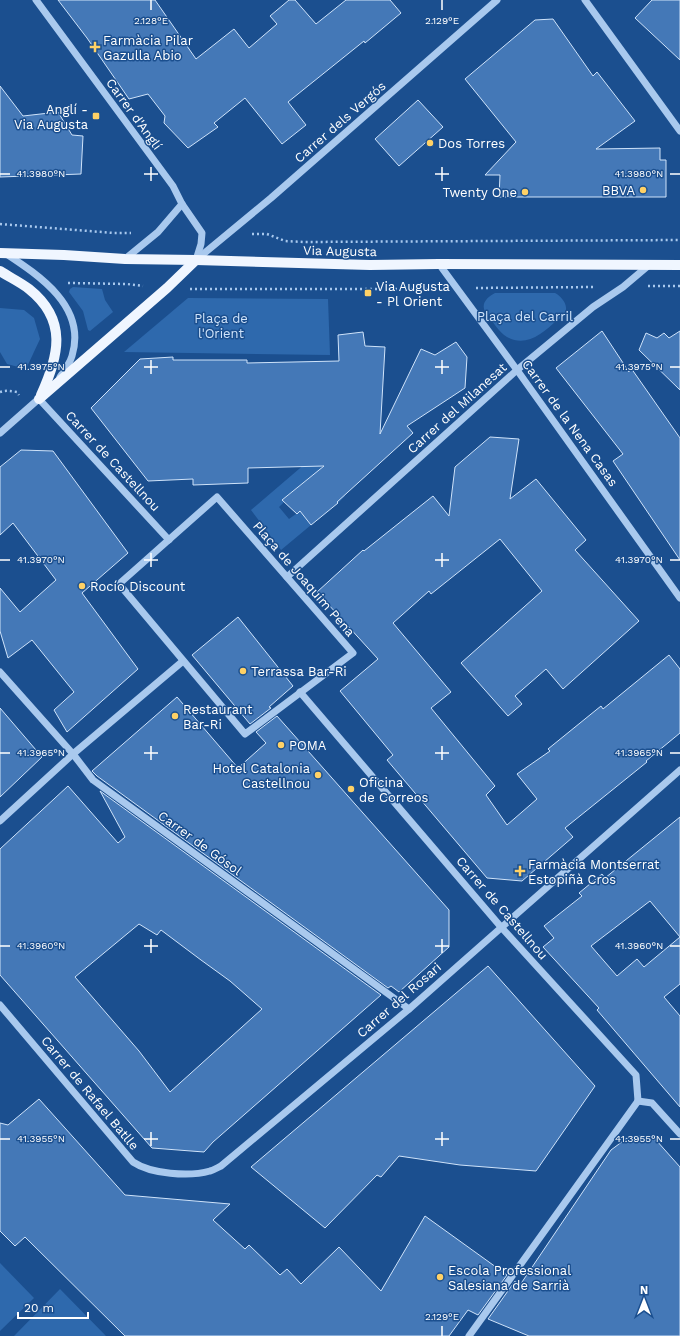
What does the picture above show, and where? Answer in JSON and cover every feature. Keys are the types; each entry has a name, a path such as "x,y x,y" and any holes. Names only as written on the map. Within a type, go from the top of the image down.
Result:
{"main road":[{"name":"Via Augusta","path":"2,253 125,259 370,265 680,265"},
{"path":"39,399 167,288 196,260"},
{"path":"0,271 29,289 51,315 56,328 57,340 52,368 39,399"}],"street":[{"name":"Carrer d'Anglí","path":"36,0 173,186 182,204 202,233 201,244 196,260"},
{"name":"Carrer dels Vergós","path":"196,260 271,198 497,0"},
{"path":"585,0 680,131"},
{"path":"125,259 158,232 182,204"},
{"path":"0,433 39,399 59,378 67,367 72,356 74,344 74,325 68,310 55,292 36,274 2,253"},
{"name":"Carrer de la Nena Casas","path":"439,264 517,370 680,598"},
{"name":"Carrer del Milanesat","path":"287,577 517,370 593,307 623,287 649,265"},
{"name":"Carrer de Castellnou","path":"39,399 169,540"},
{"name":"Plaça de Joaquim Pena","path":"218,497 287,577 353,653 245,734 119,584 218,497"},
{"path":"0,821 73,754 184,661"},
{"name":"Carrer de Gósol","path":"0,672 73,754 93,780 409,1009"},
{"name":"Carrer de Castellnou","path":"300,692 501,927 636,1075 638,1101"},
{"name":"Carrer del Rosari","path":"221,1166 409,1009 680,770"},
{"name":"Carrer de Rafael Batlle","path":"0,1005 133,1162 140,1167 154,1171 186,1174 199,1174 211,1171 221,1166"},
{"path":"469,1336 638,1101 652,1103 680,1134"}],"path":[{"path":"0,224 114,233 137,233"},
{"name":"Via Augusta","path":"267,234 285,241 304,242 680,240"},
{"path":"99,283 127,284"},
{"path":"485,288 561,286"},
{"path":"646,286 680,286"},
{"path":"195,289 445,289"},
{"path":"0,392 17,392"}],"green space":[{"path":"73,287 102,289 105,300 113,312 90,331 88,330 83,311 69,292"},
{"name":"Plaça del Carril","path":"495,293 555,293 564,301 566,310 563,316 534,338 521,341 514,340 507,337 496,327 485,311 485,302"},
{"name":"Plaça de l'Orient","path":"188,298 328,299 330,355 124,352"},
{"path":"0,308 24,310 34,318 40,339 26,369 7,364 0,352"},
{"path":"313,457 345,496 338,503 314,474 282,500 284,502 279,507 289,519 300,511 311,525 281,550 251,510"},
{"path":"0,1263 34,1298 0,1331"},
{"path":"60,1289 106,1336 14,1336 16,1334"}],"building":[{"path":"58,0 155,0 196,59 234,29 249,48 277,24 270,16 289,0 295,0 316,24 346,0 390,0 401,13 365,43 364,41 288,102 306,125 282,144 245,98 214,123 218,127 188,148 164,123 165,116 148,94 129,99 87,38"},
{"path":"652,0 680,0 680,60 635,18"},
{"path":"553,19 593,76 597,72 635,121 596,149 660,148 660,160 666,160 666,197 499,197 500,175 485,175 516,142 465,79 535,20"},
{"path":"0,86 23,116 58,112 72,135 83,136 81,174 0,177"},
{"path":"418,100 443,127 399,166 375,139"},
{"path":"602,331 629,372 631,368 680,438 680,560 613,461 623,454 556,368"},
{"path":"680,331 680,390 639,350 646,333 657,338 664,333 669,338"},
{"path":"363,332 365,346 385,347 380,434 421,349 435,355 456,342 467,357 465,388 407,426 413,433 337,502 338,503 311,525 300,511 297,514 282,500 324,466 248,468 248,483 193,485 193,479 148,481 91,408 140,359 173,357 173,360 247,360 247,363 339,361 338,335"},
{"path":"490,437 519,439 510,499 536,479 586,540 575,550 639,621 563,689 546,669 515,696 522,704 508,716 461,663 542,591 500,539 431,594 429,591 393,623 451,692 431,708 495,786 486,795 507,825 537,799 517,774 550,751 548,749 601,706 603,709 669,655 680,669 680,733 646,761 647,762 565,828 573,837 522,881 487,878 387,760 393,755 340,691 378,659 317,592 363,550 364,551 433,496 449,516 455,467"},
{"path":"21,450 53,451 128,553 82,593 138,669 67,732 54,710 74,692 32,640 8,658 0,631 0,588 20,612 56,580 13,523 0,535 0,467"},
{"name":"Terrassa Bar-Ri","path":"238,617 293,686 269,707 271,708 250,724 192,655"},
{"path":"177,697 238,768 266,743 256,732 277,716 449,910 449,947 399,992 391,986 388,988 92,771"},
{"path":"0,708 42,757 0,797"},
{"path":"68,786 118,843 125,837 100,791 381,995 213,1142 204,1152 152,1148 0,975 0,849","holes":["139,924 157,935 161,930 230,981 262,1009 170,1092 139,1051 75,977"]},
{"path":"680,817 680,937 680,984 664,997 680,1016 680,1107 597,1010 599,1008 543,947 554,938 544,926 582,896 579,893 602,874 605,878","holes":["650,901 680,937 644,967 637,959 617,976 591,946"]},
{"path":"488,966 595,1086 536,1171 460,1165 399,1156 381,1177 377,1175 325,1228 251,1167"},
{"path":"39,1099 125,1195 230,1204 213,1220 245,1249 249,1245 280,1275 287,1269 301,1284 339,1247 381,1291 425,1216 507,1275 478,1315 468,1310 449,1336 125,1336 25,1237 15,1246 0,1231 0,1123 8,1125"},
{"path":"641,1136 656,1140 680,1167 680,1336 529,1336 488,1319 515,1281 520,1285 611,1150 627,1138"}],"place":[{"name":"Farmàcia Pilar Gazulla Abio","path":"95,47"},
{"name":"Anglí - Via Augusta","path":"96,116"},
{"name":"Dos Torres","path":"430,143"},
{"name":"BBVA","path":"643,190"},
{"name":"Twenty One","path":"525,192"},
{"name":"Via Augusta - Pl Orient","path":"368,293"},
{"name":"Rocío Discount","path":"82,586"},
{"name":"Terrassa Bar-Ri","path":"243,671"},
{"name":"Restaurant Bar-Ri","path":"175,716"},
{"name":"POMA","path":"281,745"},
{"name":"Hotel Catalonia Castellnou","path":"318,775"},
{"name":"Oficina de Correos","path":"351,789"},
{"name":"Farmàcia Montserrat Estopiñà Cros","path":"520,871"},
{"name":"Escola Professional Salesiana de Sarrià","path":"440,1277"}]}
